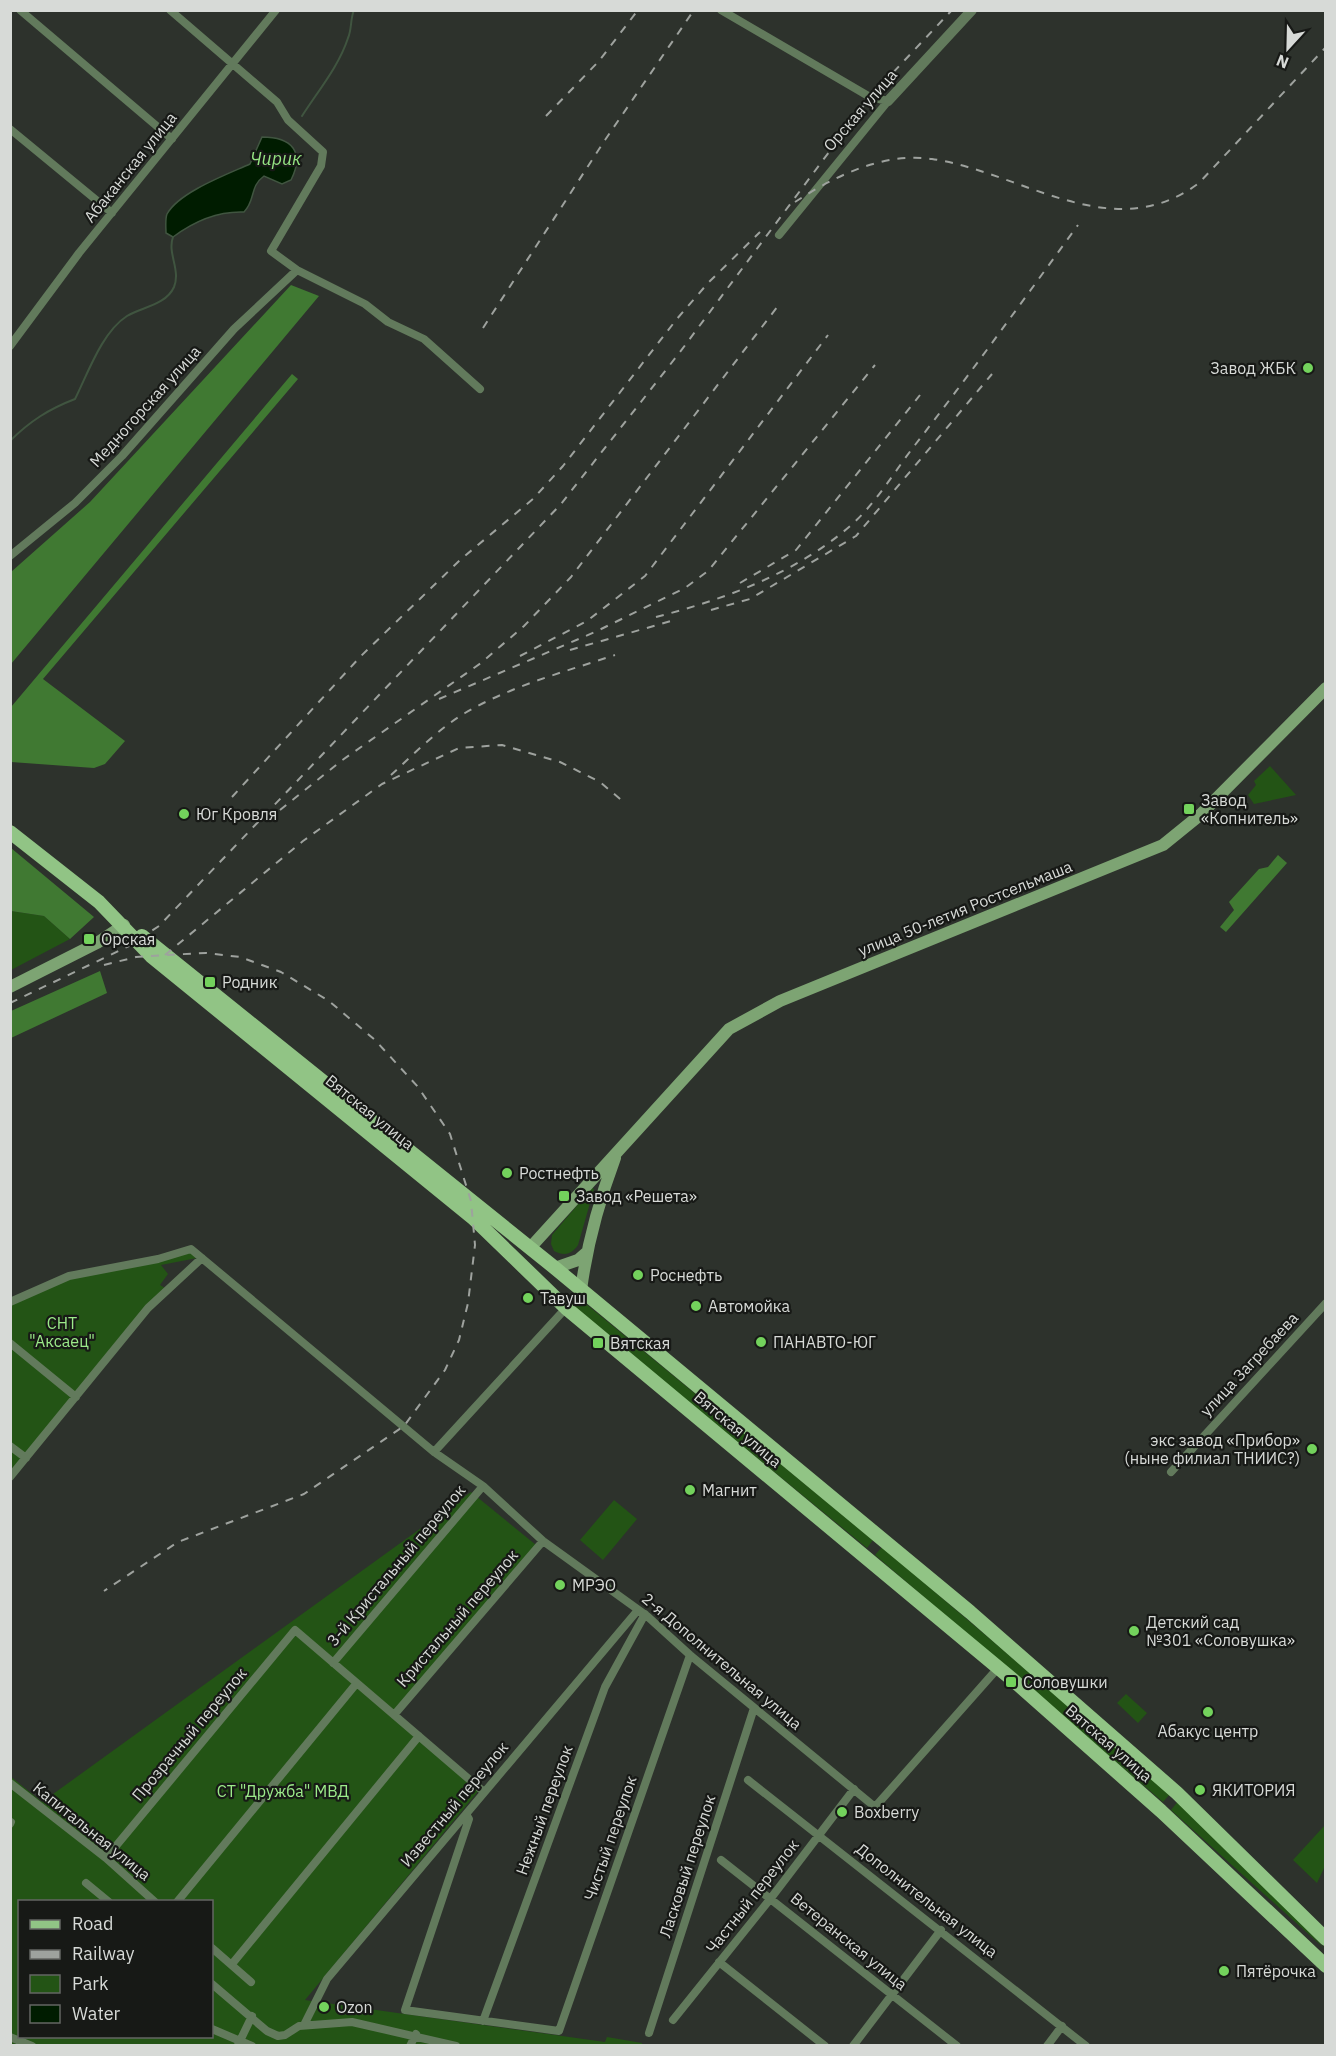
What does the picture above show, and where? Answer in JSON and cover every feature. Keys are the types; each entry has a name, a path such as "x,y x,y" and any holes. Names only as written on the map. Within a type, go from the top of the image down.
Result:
{"main road":[{"name":"улица 50-летия Ростсельмаша","path":"530,1248 729,1029 791,996 1163,845 1200,815 1326,688"},
{"name":"Вятская улица","path":"10,832 99,902 124,925 151,956 473,1218 566,1308 998,1668 1161,1811 1326,1966"},
{"path":"10,987 97,943 124,925"},
{"name":"Вятская улица","path":"124,925 151,943 555,1268 882,1540 1177,1793 1326,1938"},
{"path":"566,1308 581,1290 586,1253 602,1192 616,1154"},
{"path":"516,1261 530,1248"},
{"path":"531,1275 578,1260 586,1253"},
{"path":"868,1558 872,1544 882,1540"},
{"path":"1161,1811 1173,1803 1177,1793"}],"street":[{"path":"20,10 172,139"},
{"path":"170,10 277,102 288,120 323,152 321,166 271,251 297,270 365,304 388,322 424,339 480,389"},
{"name":"Абаканская улица","path":"10,346 79,253 276,10"},
{"path":"721,10 870,97 888,101"},
{"name":"Орская улица","path":"779,235 888,101 972,10"},
{"path":"10,129 112,213"},
{"name":"Медногорская улица","path":"10,556 91,488 234,329 297,270"},
{"name":"2-я Дополнительная улица","path":"10,1302 69,1276 158,1259 191,1250 434,1452 483,1486 543,1541 641,1612 875,1807 998,1668"},
{"path":"10,1477 148,1308 202,1258"},
{"name":"улица Загребаева","path":"1171,1472 1326,1303"},
{"path":"434,1452 566,1308"},
{"path":"10,1343 76,1397"},
{"path":"10,1446 26,1458"},
{"name":"3-й Кристальный переулок","path":"333,1663 483,1486"},
{"name":"Кристальный переулок","path":"394,1715 543,1541"},
{"name":"Известный переулок","path":"304,2025 327,1979 484,1792 641,1612"},
{"name":"Нежный переулок","path":"483,2021 605,1687 641,1612"},
{"name":"Прозрачный переулок","path":"106,1858 295,1630 333,1663"},
{"name":"Чистый переулок","path":"483,2021 559,2031 690,1655"},
{"path":"333,1663 484,1792"},
{"path":"179,1900 356,1684"},
{"name":"Ласковый переулок","path":"649,2033 754,1708"},
{"path":"232,1964 419,1736"},
{"name":"Дополнительная улица","path":"748,1780 1086,2046"},
{"name":"Капитальная улица","path":"10,1783 106,1858 153,1900"},
{"name":"Частный переулок","path":"673,2020 771,1898 854,1789"},
{"path":"466,1814 469,1819 405,2010 483,2021"},
{"name":"Ветеранская улица","path":"721,1860 957,2046"},
{"path":"86,1883 107,1900"},
{"path":"853,2046 941,1930"},
{"path":"213,1949 251,1982"},
{"path":"719,1962 825,2046"},
{"path":"213,1985 267,2031 278,2036 285,2035 304,2025 352,2022 416,2034 456,2046"},
{"path":"239,2043 252,2016"},
{"path":"1047,2046 1062,2026"},
{"path":"213,2030 239,2043 252,2046"},
{"path":"410,2046 416,2034"},
{"path":"10,2037 32,2046"}],"green space":[{"path":"291,285 319,296 11,664 11,572 90,502"},
{"path":"292,374 298,379 43,679 125,741 105,764 94,768 11,762 11,707"},
{"path":"1270,766 1296,795 1254,804 1248,795 1256,785 1254,781"},
{"path":"11,848 94,917 70,939 44,916 11,911"},
{"path":"1278,855 1287,863 1226,932 1220,927 1234,910 1229,902 1259,869 1268,867"},
{"path":"11,911 44,916 70,939 11,970"},
{"path":"100,971 107,993 11,1038 11,1011"},
{"path":"592,1188 594,1189 578,1245 567,1254 554,1251 551,1244 552,1235"},
{"name":"СНТ \"Аксаец\"","path":"190,1251 197,1258 161,1265 168,1274 160,1285 165,1288 11,1470 11,1300 39,1286"},
{"path":"580,1299 873,1540 867,1548 579,1312 575,1307"},
{"name":"СТ \"Дружба\" МВД","path":"471,1492 536,1545 393,1715 480,1789 305,2000 605,2042 607,2037 642,2043 642,2045 11,2045 10,1776 42,1802"},
{"path":"614,1500 637,1519 603,1560 580,1540"},
{"path":"882,1547 1171,1793 1163,1802 875,1555"},
{"path":"1126,1694 1147,1713 1138,1723 1117,1703"},
{"path":"1179,1800 1255,1872 1325,1949 1171,1810"},
{"path":"1325,1825 1325,1866 1317,1883 1293,1860"}],"water":[{"name":"Чирик","path":"262,137 281,140 293,148 297,161 291,180 282,184 264,176 256,185 250,203 244,212 225,213 206,219 173,237 166,233 166,216 173,206 205,184 250,164"}],"waterway":[{"path":"302,116 328,78 344,48 354,10"},
{"path":"10,441 40,416 75,399 96,354 118,323 127,316 160,302 170,293 176,281 172,249 173,237"}],"railway":[{"path":"546,116 599,61 638,10"},
{"path":"483,328 605,140 694,10"},
{"path":"10,1003 129,946 159,926 561,504 680,352 870,97 952,10"},
{"path":"795,202 826,183 860,168 896,159 914,158 966,166 1067,200 1100,207 1133,208 1166,201 1199,183 1326,47"},
{"path":"656,617 708,602 758,583 828,544 849,527 884,488 1078,225"},
{"path":"232,797 360,657 460,560 533,499 563,466 676,320 708,283 760,232"},
{"path":"280,810 341,761 481,663 524,626 571,577 781,302"},
{"path":"520,656 587,621 645,576 828,335"},
{"path":"439,699 595,632 685,588 708,571 875,365"},
{"path":"711,610 750,599 856,536 992,374"},
{"path":"740,583 796,550 920,395"},
{"path":"570,650 671,621"},
{"path":"391,775 445,727 483,703 538,680 615,655"},
{"path":"165,955 303,841 382,784 459,748 502,745 560,762 600,782 626,804"},
{"path":"104,965 136,957 165,955 206,953 240,957 281,972 329,1001 375,1040 418,1087 450,1134 471,1201 475,1245 468,1303 459,1340 445,1370 404,1426 304,1494 178,1542 104,1591"}],"place":[{"name":"Завод ЖБК","path":"1308,368"},
{"name":"Завод «Копнитель»","path":"1189,809"},
{"name":"Юг Кровля","path":"184,814"},
{"name":"Орская","path":"89,939"},
{"name":"Родник","path":"210,982"},
{"name":"Ростнефть","path":"507,1173"},
{"name":"Завод «Решета»","path":"564,1196"},
{"name":"Роснефть","path":"638,1275"},
{"name":"Тавуш","path":"528,1298"},
{"name":"Автомойка","path":"696,1306"},
{"name":"ПАНАВТО-ЮГ","path":"761,1342"},
{"name":"Вятская","path":"598,1343"},
{"name":"экс завод «Прибор» (ныне филиал ТНИИС?)","path":"1312,1449"},
{"name":"Магнит","path":"690,1490"},
{"name":"МРЭО","path":"560,1585"},
{"name":"Детский сад №301 «Соловушка»","path":"1134,1631"},
{"name":"Соловушки","path":"1011,1682"},
{"name":"Абакус центр","path":"1208,1712"},
{"name":"ЯКИТОРИЯ","path":"1200,1790"},
{"name":"Boxberry","path":"842,1812"},
{"name":"Пятёрочка","path":"1224,1971"},
{"name":"Ozon","path":"324,2007"}]}
